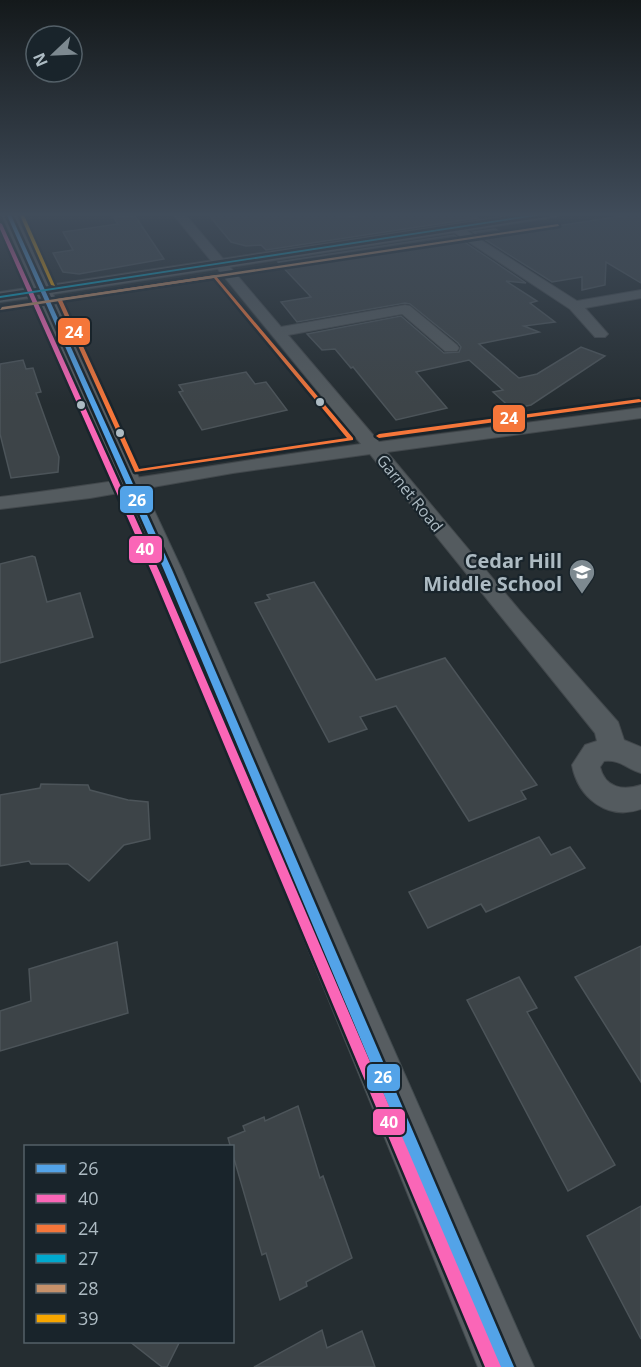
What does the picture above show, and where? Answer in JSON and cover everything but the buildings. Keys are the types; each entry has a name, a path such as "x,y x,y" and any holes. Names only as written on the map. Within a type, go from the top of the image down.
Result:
{"main road":[{"path":"36,277 130,484 506,1367"},
{"path":"0,297 129,277"}],"street":[{"name":"Garnet Road","path":"232,277 505,609 608,730 612,749"},
{"path":"530,277 575,306 600,334"},
{"path":"575,306 641,294"},
{"path":"278,332 405,309 451,348"},
{"path":"0,503 233,467 641,413"},
{"path":"641,762 630,754 603,749 589,758 586,765 590,782 605,795 626,801 641,797"}],"transit line":[{"name":"40","path":"24,277 157,575 493,1367"},
{"name":"26","path":"37,277 168,570 506,1367"},
{"name":"39","path":"49,277 53,285"},
{"name":"27","path":"0,297 133,277"},
{"name":"24","path":"210,277 59,299 137,471 351,439 216,277"},
{"name":"28","path":"2,309 215,277"},
{"name":"24","path":"379,436 639,401"}],"place":[{"name":"Cedar Hill Middle School","path":"582,595"}]}
